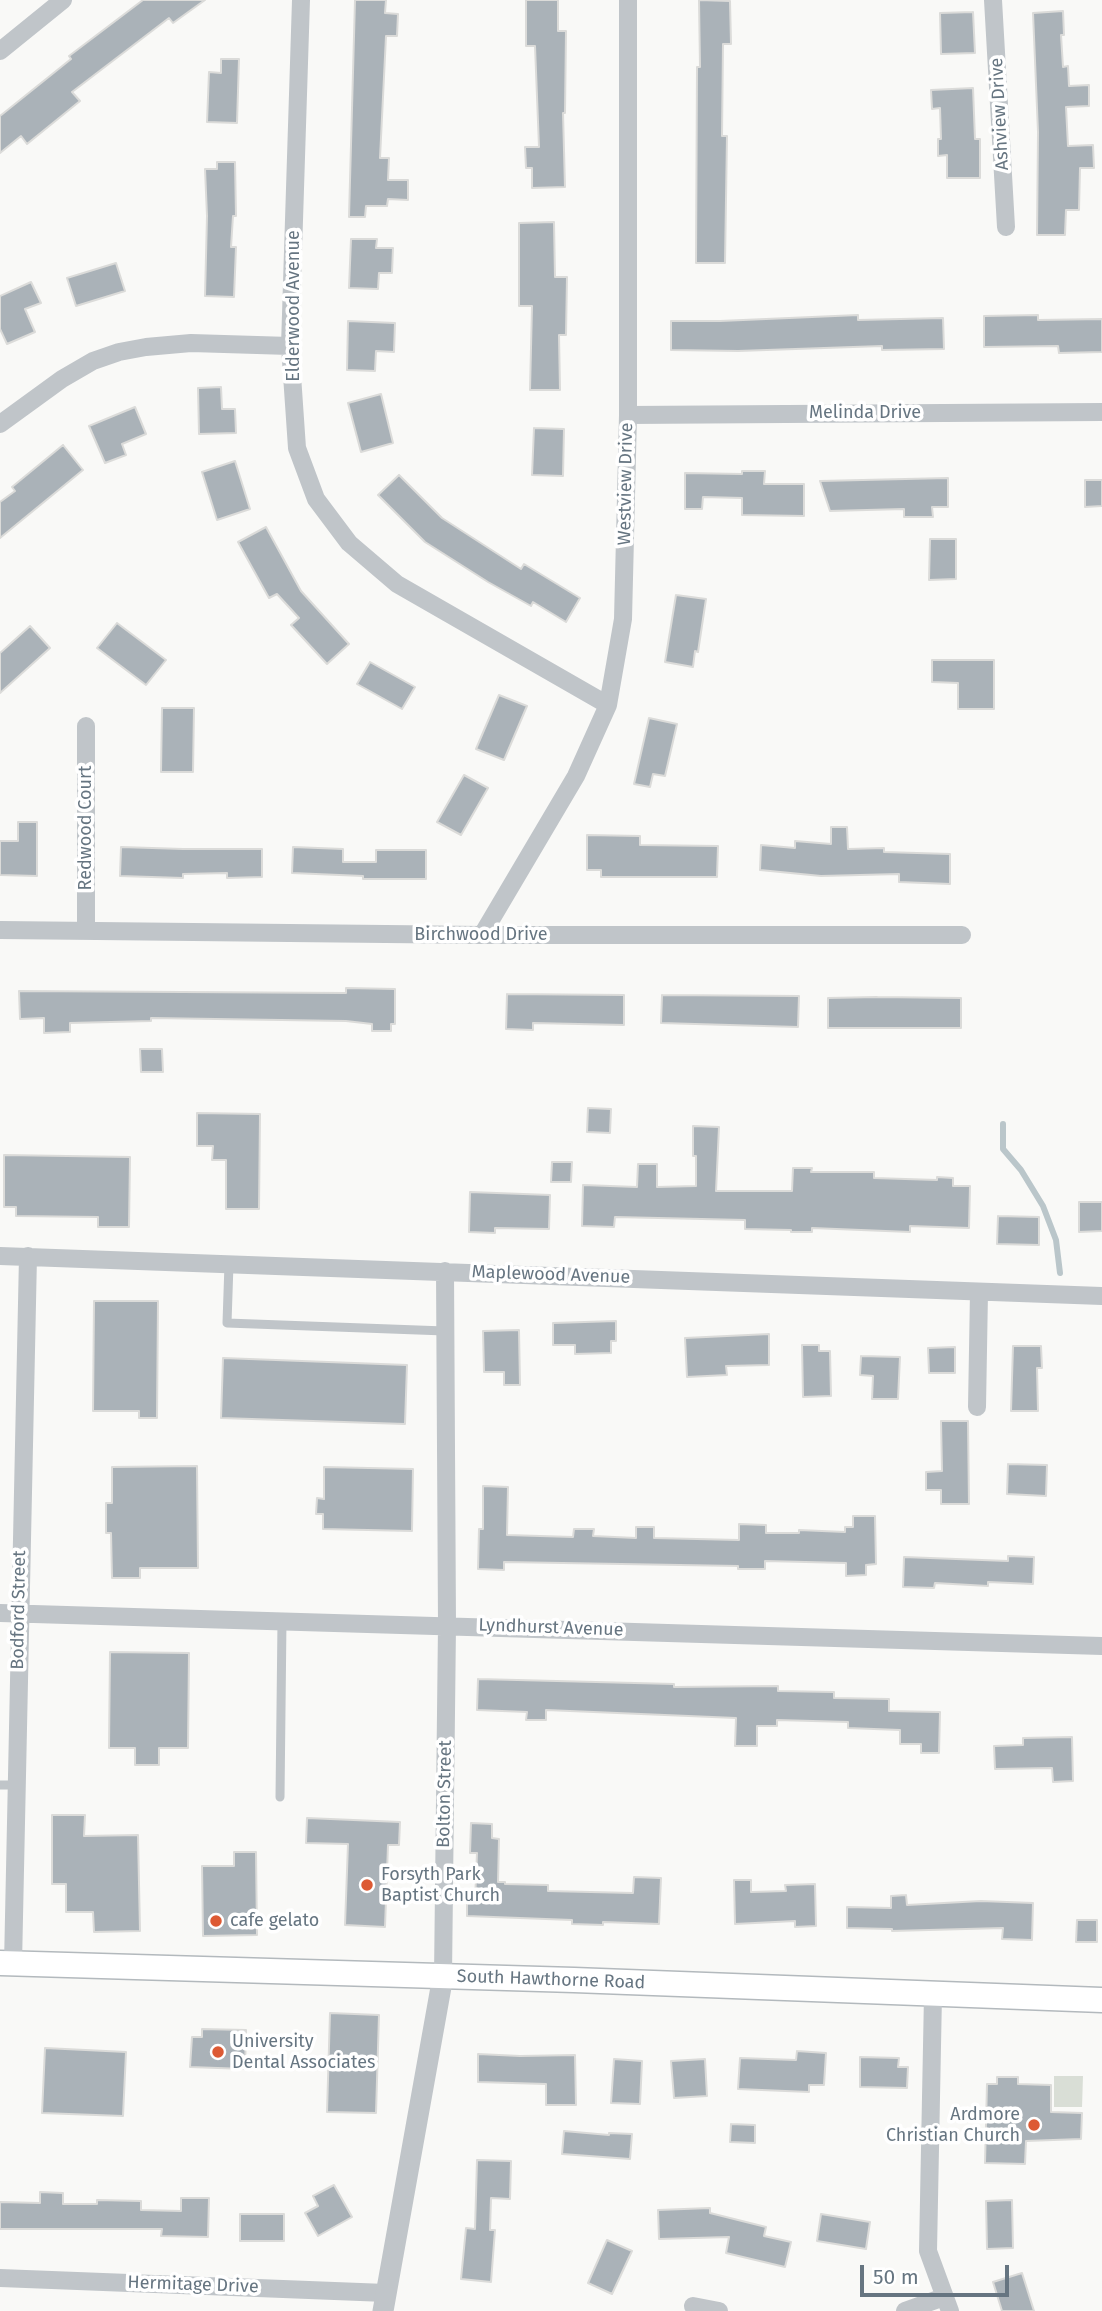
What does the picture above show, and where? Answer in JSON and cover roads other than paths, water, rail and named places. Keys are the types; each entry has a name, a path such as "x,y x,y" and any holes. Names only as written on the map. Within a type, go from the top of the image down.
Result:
{"main road":[{"name":"South Hawthorne Road","path":"7,1963 1102,2000"}],"street":[{"path":"0,51 63,0"},
{"name":"Elderwood Avenue","path":"301,0 290,346 297,448 316,499 349,543 397,584 608,705"},
{"name":"Westview Drive","path":"482,935 576,776 608,705 623,619 628,415 628,0"},
{"name":"Ashview Drive","path":"993,0 1006,227"},
{"path":"0,424 93,360 119,352 191,344 290,346"},
{"name":"Melinda Drive","path":"628,415 1102,412"},
{"name":"Redwood Court","path":"86,726 86,930"},
{"name":"Birchwood Drive","path":"0,930 482,935 962,935"},
{"name":"Maplewood Avenue","path":"0,1256 1102,1296"},
{"name":"Bodford Street","path":"7,1963 8,1785 19,1614 28,1256"},
{"name":"Bolton Street","path":"384,2302 443,1976 447,1625 445,1271"},
{"path":"977,1407 979,1292"},
{"name":"Lyndhurst Avenue","path":"0,1613 1102,1646"},
{"path":"905,2311 947,2304 928,2250 933,1995"},
{"name":"Hermitage Drive","path":"0,2278 384,2302"},
{"path":"693,2306 719,2311"}],"lane":[{"path":"229,1264 227,1323 446,1331"},
{"path":"280,1797 282,1620"}],"waterway":[{"path":"1003,1124 1003,1149 1021,1170 1043,1206 1056,1240 1060,1273"}],"place":[{"name":"Forsyth Park Baptist Church","path":"367,1885"},
{"name":"cafe gelato","path":"216,1921"},
{"name":"University Dental Associates","path":"218,2052"},
{"name":"Ardmore Christian Church","path":"1034,2125"}]}
